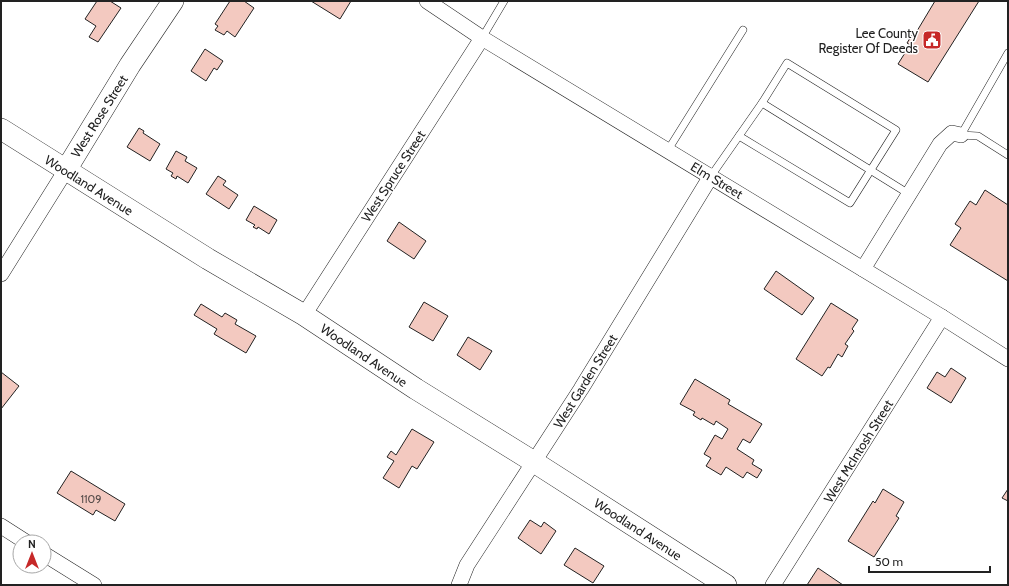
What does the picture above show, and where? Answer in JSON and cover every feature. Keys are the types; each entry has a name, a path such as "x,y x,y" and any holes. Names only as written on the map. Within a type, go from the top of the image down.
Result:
{"street":[{"name":"West Rose Street","path":"1,274 130,65 173,1"},
{"name":"Elm Street","path":"427,1 482,38 942,317 1006,354"},
{"name":"West Spruce Street","path":"304,315 482,38"},
{"name":"Woodland Avenue","path":"1,129 208,259 304,315 416,389 534,462 726,585"},
{"path":"863,268 940,144 952,134 961,134"},
{"name":"West Garden Street","path":"459,585 467,565 582,389 711,176"},
{"name":"West McIntosh Street","path":"773,585 942,317"},
{"path":"1,526 14,534"},
{"path":"52,559 94,585"}],"lane":[{"path":"482,38 504,1"},
{"path":"668,150 742,30"},
{"path":"1008,53 961,134 978,136 1008,155"},
{"path":"711,176 762,103 787,63 896,130 850,203 739,136"},
{"path":"762,103 909,194"}],"building":[{"path":"97,1 110,1 121,8 98,42 89,37 96,26 85,19"},
{"path":"230,1 244,1 254,8 235,37 227,31 224,35 215,30 218,26 215,24"},
{"path":"311,1 351,1 340,19"},
{"name":"Lee County Register Of Deeds","path":"935,1 979,1 928,82 898,64 910,45 907,43 912,35 914,36"},
{"path":"205,49 223,61 217,70 214,68 206,81 191,71"},
{"path":"139,128 144,131 143,133 160,144 150,161 127,147"},
{"path":"176,151 187,157 185,161 197,168 188,183 177,176 176,179 171,176 173,173 166,169"},
{"path":"218,176 226,181 223,185 238,195 229,209 206,194"},
{"path":"985,190 1008,205 1008,281 950,245 961,228 955,224 970,201 976,205"},
{"path":"254,206 277,220 269,234 258,227 257,229 253,227 255,225 246,220"},
{"path":"399,222 426,241 414,259 387,241"},
{"path":"776,271 814,298 802,315 764,289"},
{"path":"424,302 448,316 433,341 409,327"},
{"path":"831,303 858,320 852,329 854,331 845,344 848,346 842,357 838,354 830,368 828,367 822,376 796,359"},
{"path":"201,304 222,317 225,313 237,320 235,324 256,336 246,353 214,334 217,329 194,315"},
{"path":"468,337 492,351 480,370 457,355"},
{"path":"951,368 966,378 951,403 927,388 937,372 945,377"},
{"path":"1,372 19,386 1,409"},
{"path":"695,379 730,400 728,404 762,424 750,443 743,439 737,449 754,460 752,464 762,470 757,478 747,472 743,478 726,467 721,475 706,466 711,458 704,454 715,435 722,439 728,429 716,421 714,425 702,418 701,420 693,415 695,412 680,404"},
{"path":"412,429 434,442 417,469 412,466 399,488 383,478 394,461 387,457 391,451 396,455"},
{"path":"71,471 125,504 115,521 96,510 93,515 57,493"},
{"path":"883,489 904,502 896,516 899,518 874,557 848,541 873,501 875,503"},
{"path":"1008,489 1008,501 1002,498"},
{"path":"530,520 541,527 544,522 556,531 541,554 518,538"},
{"path":"575,548 604,566 593,583 564,565"},
{"path":"818,568 843,585 807,585"}],"place":[{"name":"Lee County Register Of Deeds","path":"932,40"}]}
